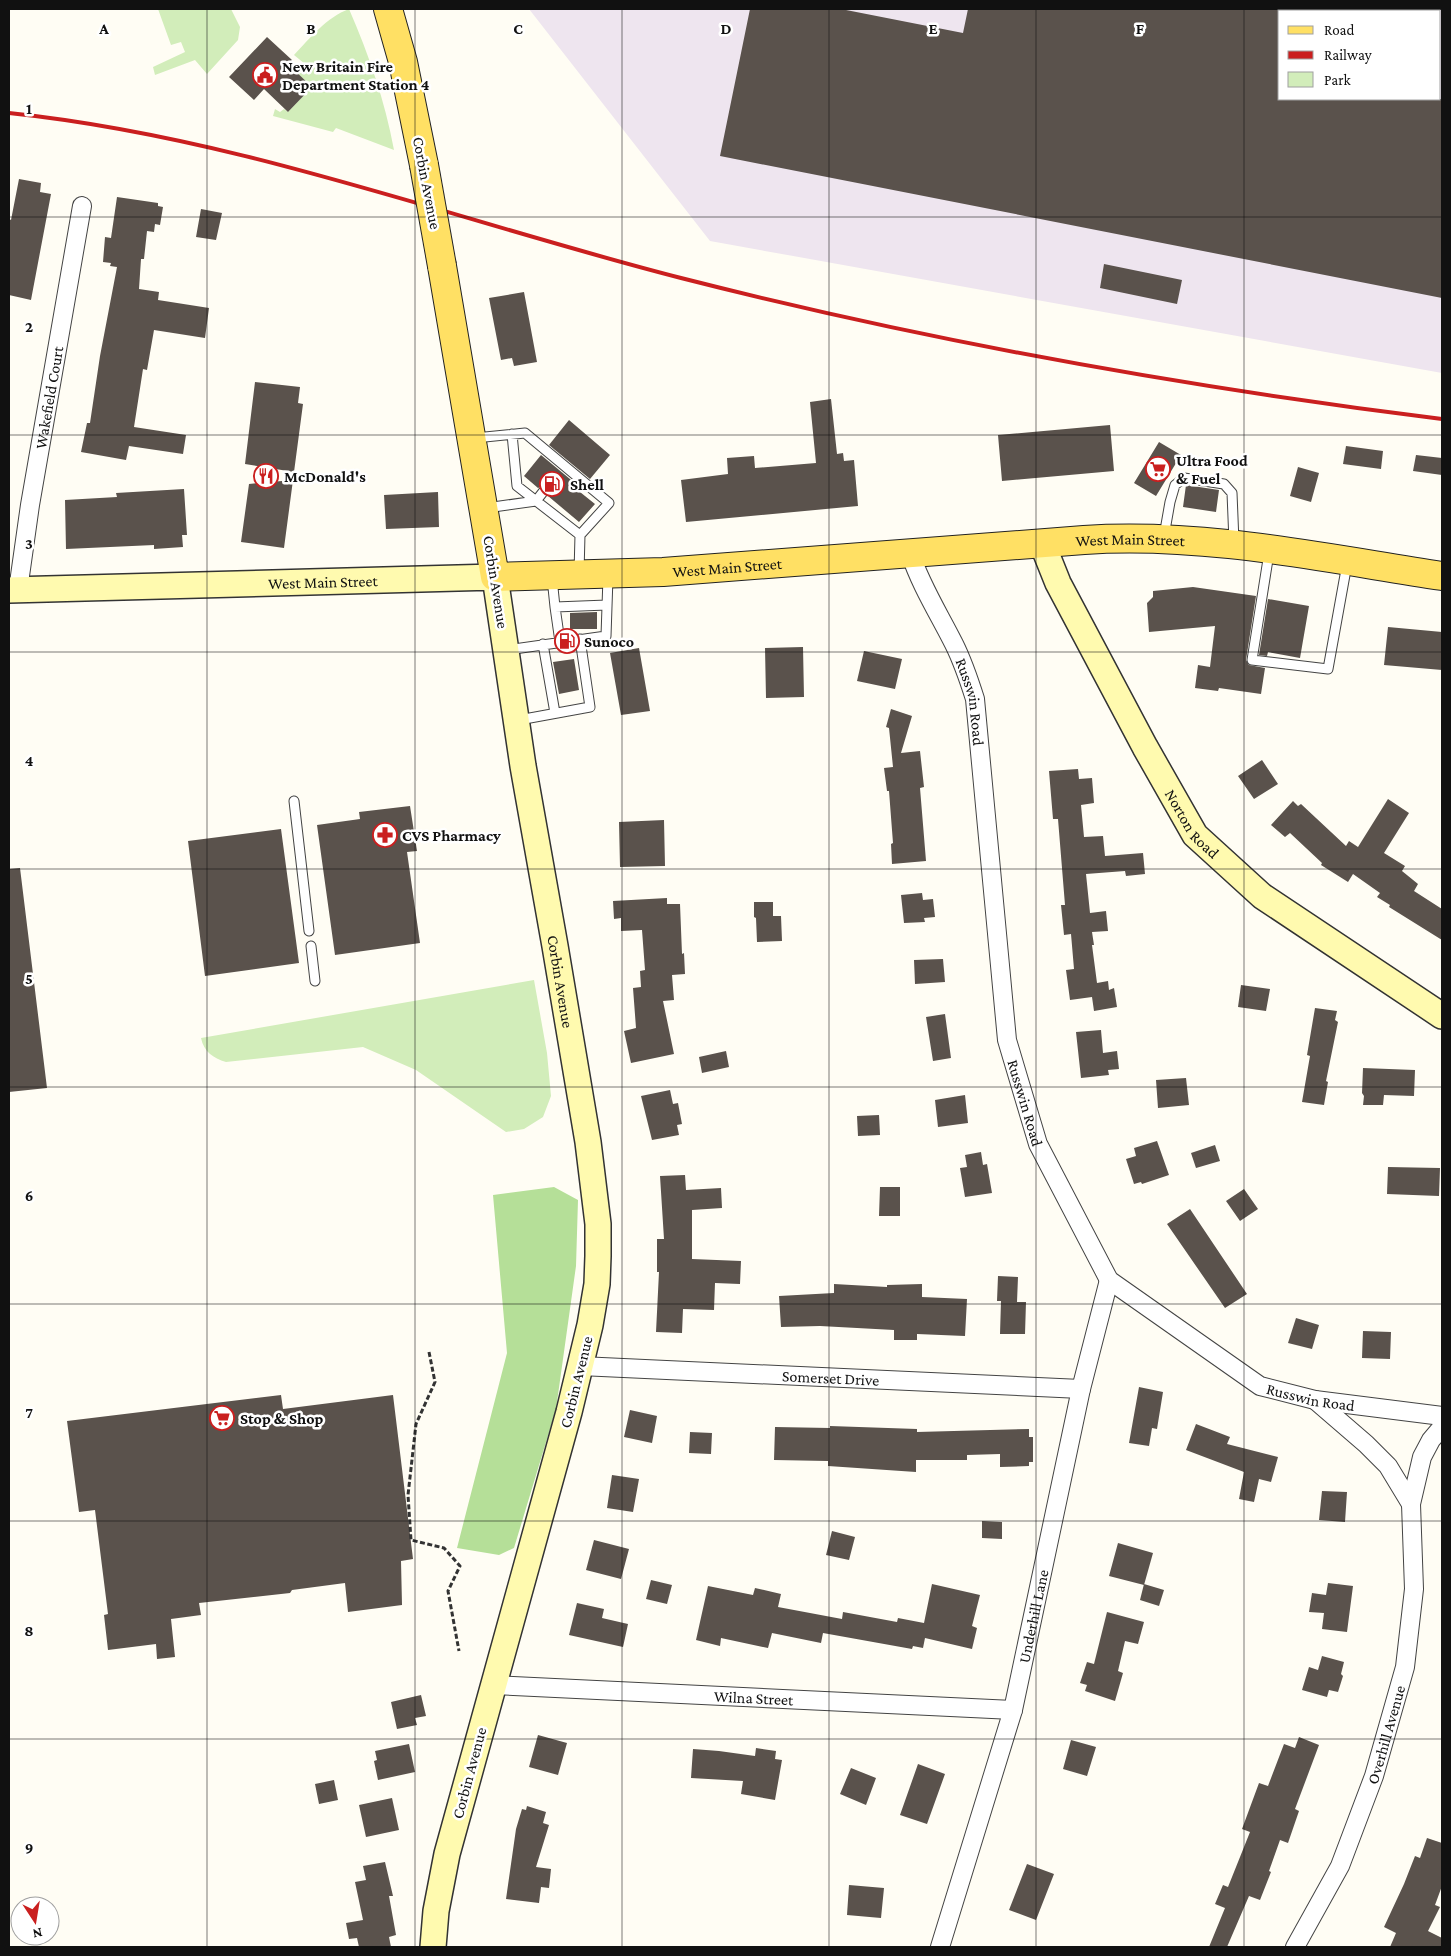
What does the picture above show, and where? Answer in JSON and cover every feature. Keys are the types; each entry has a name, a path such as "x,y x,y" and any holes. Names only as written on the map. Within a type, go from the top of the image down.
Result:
{"main road":[{"name":"Corbin Avenue","path":"388,9 402,62 424,165 472,438 523,766 555,946 598,1224 597,1284 590,1325 447,1854 436,1911 433,1947"},
{"name":"West Main Street","path":"13,590 655,573 1111,538 1164,538 1234,544 1442,576"},
{"name":"Norton Road","path":"1042,543 1062,591 1145,746 1196,835 1262,896 1442,1016"}],"street":[{"name":"Wakefield Court","path":"13,590 30,505 82,206"},
{"name":"Russwin Road","path":"910,553 925,592 951,638 967,672 975,699 1007,1040 1038,1144 1108,1280 1260,1386 1315,1400 1442,1416"},
{"name":"Underhill Lane","path":"940,1947 1013,1710 1081,1389 1108,1280"},
{"name":"Somerset Drive","path":"580,1366 1081,1389"},
{"name":"Overhill Avenue","path":"1315,1400 1366,1444 1388,1466 1411,1504"},
{"name":"Overhill Avenue","path":"1295,1947 1340,1866 1374,1776 1405,1667 1414,1589 1411,1504 1422,1457 1431,1440 1442,1427"},
{"name":"Wilna Street","path":"494,1685 1013,1710"}],"lane":[{"path":"512,434 517,486 536,501 567,519 580,535"},
{"path":"472,438 525,434 589,493 608,503 580,535 579,574"},
{"path":"1164,538 1175,485 1184,478 1224,484 1232,493 1234,544"},
{"path":"484,509 536,501 543,492"},
{"path":"1270,549 1252,660 1328,669 1348,562"},
{"path":"506,650 606,636 608,574"},
{"path":"552,576 560,642"},
{"path":"555,607 607,605"},
{"path":"516,720 590,707 580,639"},
{"path":"543,644 555,713"},
{"path":"294,802 309,931"},
{"path":"311,946 316,981"}],"path":[{"path":"429,1352 436,1382 416,1424 408,1495 411,1540 444,1548 460,1566 448,1591 459,1651"}],"shaded area":[{"path":"529,9 1442,9 1442,373 710,241"}],"green space":[{"path":"158,9 231,9 240,27 238,40 207,74 195,60 155,75 153,67 185,52 181,42 171,45"},
{"path":"349,9 376,78 394,150 336,128 333,132 273,116 275,109 280,112 284,109 288,112 312,87 297,73 305,64 294,55 333,17"},
{"path":"534,980 547,1053 551,1096 543,1117 524,1129 506,1132 416,1070 363,1047 226,1062 210,1054 204,1047 201,1038"},
{"path":"554,1187 578,1200 576,1266 556,1409 514,1548 499,1555 457,1548 507,1353 493,1195"}],"building":[{"path":"750,9 841,9 963,33 968,9 1280,9 1278,10 1278,100 1442,99 1442,298 720,156"},
{"name":"New Britain Fire Department Station 4","path":"267,37 292,60 288,64 312,87 288,112 264,89 254,100 229,77"},
{"path":"19,179 41,183 40,192 51,194 31,300 9,295 9,219 11,220"},
{"path":"117,197 158,203 158,206 163,207 160,225 155,224 154,232 147,231 144,259 141,259 139,289 159,292 158,300 209,308 205,338 154,330 147,370 143,369 134,427 186,435 183,454 129,446 126,460 81,452 87,423 90,423 100,356 117,267 110,266 111,263 103,262 105,237 111,238"},
{"path":"201,209 222,213 216,240 196,237"},
{"path":"1104,264 1182,280 1177,304 1100,288"},
{"path":"524,292 537,362 514,366 512,358 501,360 489,298"},
{"path":"255,382 300,387 298,403 303,404 294,472 245,464"},
{"path":"831,399 837,454 843,453 844,461 854,460 858,506 686,522 681,480 728,474 727,458 754,456 755,468 816,463 810,402"},
{"path":"569,420 610,455 590,479 549,445"},
{"path":"1110,425 1114,471 1002,481 998,435"},
{"name":"Ultra Food & Fuel","path":"1159,442 1181,455 1156,496 1134,483"},
{"path":"1346,446 1383,451 1381,469 1343,464"},
{"name":"Shell","path":"541,455 582,489 580,492 595,504 579,522 548,496 547,487 538,488 524,476"},
{"path":"1416,455 1442,458 1442,475 1413,471"},
{"path":"1298,467 1319,473 1311,502 1290,496"},
{"path":"293,480 284,548 241,542 249,484"},
{"name":"Ultra Food & Fuel","path":"1186,485 1219,490 1216,512 1183,507"},
{"path":"184,489 187,535 182,535 183,547 154,549 154,545 66,549 65,500 117,497 116,493"},
{"path":"438,492 439,527 386,529 384,495"},
{"path":"1193,587 1256,596 1246,660 1249,665 1265,668 1261,694 1219,688 1218,691 1195,688 1198,665 1210,667 1215,626 1149,632 1147,603 1153,597 1153,591"},
{"path":"1268,599 1309,606 1300,658 1268,652 1267,656 1259,655"},
{"path":"597,612 597,629 570,629 570,613"},
{"path":"1388,627 1442,632 1442,670 1384,665"},
{"path":"803,647 804,697 766,698 765,648"},
{"path":"639,648 650,711 621,715 610,653"},
{"path":"864,651 902,659 895,689 857,681"},
{"path":"574,659 579,690 559,694 553,662"},
{"path":"891,709 912,716 901,753 920,751 924,787 920,788 926,861 892,864 891,844 893,843 889,791 887,791 884,768 893,767 889,728 886,727"},
{"path":"1262,760 1278,784 1254,799 1238,776"},
{"path":"1078,769 1079,779 1092,778 1094,803 1081,805 1084,837 1103,836 1105,856 1143,853 1145,874 1126,876 1125,871 1086,874 1090,913 1106,911 1108,931 1092,932 1097,983 1108,981 1109,990 1114,988 1117,1007 1094,1011 1092,997 1070,1000 1066,970 1074,969 1071,934 1064,935 1061,905 1065,905 1058,819 1053,819 1049,771"},
{"path":"1388,799 1409,813 1384,853 1405,866 1402,871 1418,884 1414,891 1442,909 1442,940 1389,907 1390,905 1377,897 1380,893 1353,874 1348,882 1321,865 1322,863 1290,833 1285,837 1271,825 1293,801 1298,806 1301,804 1346,846 1349,841 1358,847"},
{"path":"410,806 417,851 407,852 420,943 335,955 317,825 360,819 359,812"},
{"path":"664,820 665,866 620,867 619,822"},
{"path":"281,829 299,963 205,976 188,841"},
{"path":"20,868 47,1088 9,1092 9,869"},
{"path":"922,893 923,900 933,899 935,917 924,918 925,922 904,923 901,895"},
{"path":"667,898 667,904 680,904 682,954 684,953 685,974 672,975 674,1000 663,1001 674,1054 631,1063 624,1031 636,1028 633,988 641,987 640,971 645,970 642,930 621,931 621,918 614,919 613,901"},
{"path":"754,902 773,902 773,916 781,916 782,941 757,942"},
{"path":"943,959 945,982 915,984 914,960"},
{"path":"1241,985 1270,989 1266,1011 1238,1007"},
{"path":"1315,1008 1337,1011 1335,1020 1338,1022 1326,1081 1328,1082 1324,1105 1302,1102 1310,1056 1307,1055"},
{"path":"945,1014 951,1058 933,1061 926,1017"},
{"path":"1101,1030 1103,1053 1117,1051 1119,1069 1108,1070 1109,1075 1081,1078 1076,1032"},
{"path":"726,1051 729,1067 702,1073 699,1057"},
{"path":"1363,1068 1415,1070 1414,1096 1384,1095 1383,1105 1363,1105"},
{"path":"1186,1078 1189,1105 1158,1108 1156,1080"},
{"path":"670,1090 673,1104 678,1103 682,1124 677,1125 679,1135 652,1140 641,1096"},
{"path":"965,1095 968,1123 938,1127 935,1100"},
{"path":"879,1115 880,1135 858,1136 857,1116"},
{"path":"1157,1141 1169,1175 1142,1184 1141,1182 1134,1184 1126,1159 1136,1156 1134,1148"},
{"path":"1215,1145 1220,1161 1196,1168 1191,1153"},
{"path":"981,1152 983,1165 987,1164 992,1193 965,1197 960,1168 967,1167 965,1155"},
{"path":"1388,1167 1440,1168 1439,1196 1387,1194"},
{"path":"685,1175 686,1190 721,1188 722,1208 692,1210 692,1259 741,1261 740,1284 715,1283 714,1310 683,1309 682,1333 656,1332 659,1272 657,1272 657,1239 664,1239 660,1176"},
{"path":"880,1187 900,1187 900,1216 879,1216"},
{"path":"1244,1189 1258,1209 1240,1221 1226,1201"},
{"path":"1190,1209 1247,1294 1225,1308 1167,1224"},
{"path":"998,1276 1018,1277 1017,1302 1026,1302 1025,1334 1000,1334 1001,1301 997,1301"},
{"path":"834,1284 887,1287 887,1285 922,1284 922,1297 967,1299 965,1336 917,1334 917,1340 894,1340 894,1330 820,1326 781,1327 779,1296 834,1293"},
{"path":"1296,1318 1319,1325 1312,1349 1288,1343"},
{"path":"1363,1331 1391,1332 1390,1359 1362,1358"},
{"path":"1139,1387 1163,1392 1157,1429 1152,1428 1149,1446 1129,1443"},
{"path":"281,1395 283,1409 393,1395 413,1559 401,1561 402,1605 348,1612 345,1583 292,1590 290,1593 199,1603 201,1615 171,1619 175,1657 157,1659 156,1644 108,1650 104,1615 108,1614 95,1510 79,1512 67,1421"},
{"path":"630,1410 657,1416 652,1443 624,1437"},
{"path":"1196,1424 1230,1437 1227,1444 1278,1457 1271,1482 1259,1479 1254,1502 1239,1499 1244,1472 1186,1450"},
{"path":"830,1426 917,1429 917,1432 1029,1429 1029,1437 1033,1437 1033,1462 1029,1462 1029,1466 1000,1467 1000,1454 967,1455 967,1460 916,1460 916,1472 828,1466 828,1461 774,1460 775,1427 830,1428"},
{"path":"690,1432 712,1433 711,1454 689,1453"},
{"path":"612,1475 639,1479 633,1512 607,1508"},
{"path":"1322,1491 1347,1492 1345,1522 1319,1520"},
{"path":"982,1521 1002,1522 1002,1539 982,1538"},
{"path":"832,1531 855,1537 849,1560 826,1555"},
{"path":"594,1540 629,1549 621,1579 586,1570"},
{"path":"1118,1543 1153,1553 1144,1585 1109,1576"},
{"path":"651,1580 672,1585 667,1604 646,1599"},
{"path":"1328,1583 1353,1586 1347,1632 1322,1629 1324,1613 1309,1612 1312,1593 1326,1595"},
{"path":"932,1584 980,1595 972,1626 977,1628 972,1649 925,1638 923,1648 913,1646 912,1649 823,1633 821,1643 772,1633 768,1648 721,1638 720,1646 696,1640 708,1586 753,1595 755,1588 781,1594 778,1607 842,1619 843,1612 897,1622 898,1618 924,1623"},
{"path":"1144,1584 1164,1590 1159,1606 1140,1600"},
{"path":"577,1603 604,1609 602,1618 628,1624 623,1647 569,1635"},
{"path":"1107,1612 1144,1622 1138,1644 1125,1641 1118,1671 1123,1673 1115,1701 1085,1691 1087,1685 1080,1683 1087,1662 1094,1664"},
{"path":"1322,1656 1344,1662 1341,1674 1343,1676 1338,1692 1329,1690 1327,1697 1302,1690 1309,1667 1318,1670"},
{"path":"421,1695 426,1716 415,1718 417,1725 397,1729 391,1702"},
{"path":"538,1735 567,1743 558,1775 529,1767"},
{"path":"1299,1737 1319,1745 1295,1809 1299,1811 1288,1843 1280,1840 1269,1871 1271,1872 1260,1900 1249,1896 1227,1947 1209,1947 1225,1908 1215,1904 1223,1885 1228,1887 1250,1832 1242,1829 1259,1783 1268,1786 1284,1744 1295,1748"},
{"path":"1071,1740 1096,1747 1087,1776 1063,1769"},
{"path":"409,1744 415,1772 378,1780 374,1761 377,1760 375,1751"},
{"path":"756,1748 776,1751 775,1759 782,1760 775,1800 741,1794 743,1781 691,1778 693,1749 755,1756"},
{"path":"918,1764 945,1774 927,1824 900,1815"},
{"path":"851,1768 876,1778 866,1805 840,1794"},
{"path":"334,1780 338,1800 319,1804 315,1784"},
{"path":"392,1798 399,1830 366,1837 359,1805"},
{"path":"527,1806 546,1812 543,1823 549,1825 536,1867 551,1869 549,1888 541,1887 539,1903 506,1899 516,1829 522,1809 526,1810"},
{"path":"1427,1838 1442,1843 1442,1886 1435,1905 1440,1907 1428,1931 1442,1938 1442,1947 1390,1947 1396,1933 1384,1927 1415,1856 1420,1858"},
{"path":"385,1862 393,1896 389,1896 396,1935 389,1937 391,1947 359,1947 357,1938 349,1939 346,1923 363,1920 355,1882 366,1880 363,1866"},
{"path":"1027,1864 1054,1874 1036,1920 1009,1910"},
{"path":"849,1885 884,1888 881,1918 847,1915"}],"railway":[{"path":"9,113 95,125 180,141 264,161 348,183 598,256 681,278 870,323 1155,377 1442,419"}],"place":[{"name":"New Britain Fire Department Station 4","path":"265,75"},
{"name":"Ultra Food & Fuel","path":"1158,469"},
{"name":"McDonald's","path":"266,476"},
{"name":"Shell","path":"552,484"},
{"name":"Sunoco","path":"567,641"},
{"name":"CVS Pharmacy","path":"385,835"},
{"name":"Stop & Shop","path":"222,1418"}]}
